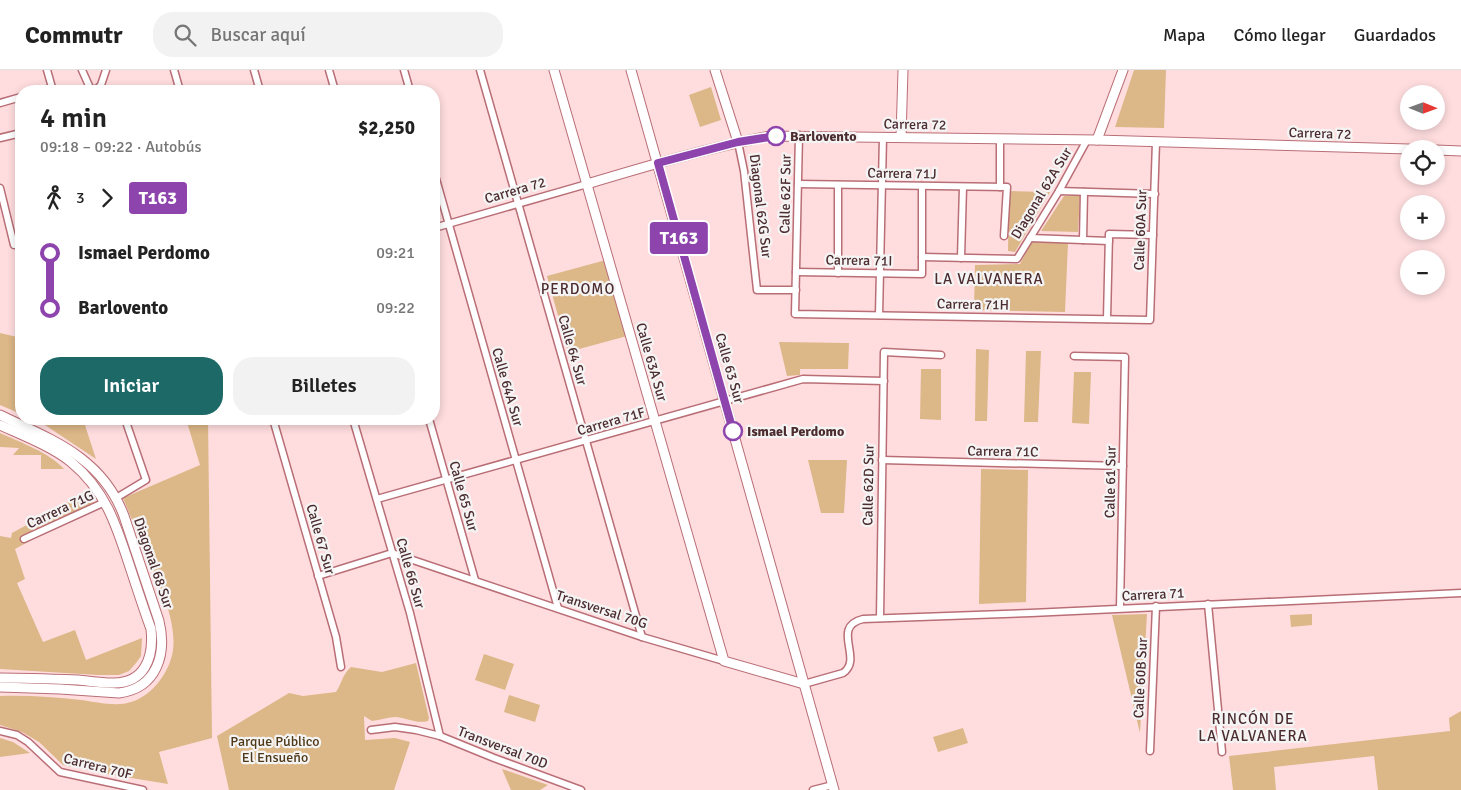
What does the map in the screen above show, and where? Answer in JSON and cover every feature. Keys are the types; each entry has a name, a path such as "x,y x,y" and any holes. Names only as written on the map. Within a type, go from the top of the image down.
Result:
{"street":[{"path":"47,70 51,85"},
{"path":"82,70 89,85"},
{"path":"101,85 106,70"},
{"path":"174,70 178,85"},
{"path":"254,70 258,85"},
{"path":"329,70 334,85"},
{"path":"404,70 408,85"},
{"name":"Calle 64 Sur","path":"480,70 642,637"},
{"name":"Calle 63A Sur","path":"554,70 724,661"},
{"name":"Calle 63 Sur","path":"631,70 833,788"},
{"name":"Diagonal 62G Sur","path":"715,70 738,142 744,171 757,290 796,290"},
{"path":"902,137 903,70"},
{"path":"1092,140 1123,70"},
{"path":"0,103 15,99"},
{"path":"0,138 15,134"},
{"name":"Calle 62F Sur","path":"795,314 799,135"},
{"name":"Carrera 72","path":"440,226 658,163 738,142 770,136 1092,140 1400,149"},
{"path":"879,315 883,137"},
{"path":"1000,139 1004,236"},
{"name":"Diagonal 62A Sur","path":"962,258 1017,259 1092,140"},
{"name":"Calle 60A Sur","path":"1150,320 1156,142"},
{"path":"1445,150 1461,151"},
{"name":"Carrera 71J","path":"798,184 1003,187"},
{"path":"838,185 838,272"},
{"path":"922,186 922,257 962,258 963,187"},
{"path":"0,188 14,245"},
{"path":"1059,191 1155,194"},
{"path":"1083,240 1084,192"},
{"name":"Calle 64A Sur","path":"440,194 558,608"},
{"path":"1030,238 1083,240 1154,235"},
{"path":"1107,319 1109,237"},
{"name":"Carrera 71I","path":"796,272 922,274 922,257"},
{"name":"Carrera 71H","path":"795,314 1150,320"},
{"name":"Calle 62D Sur","path":"880,618 884,352 941,355"},
{"name":"Calle 61 Sur","path":"1074,356 1125,357 1120,608"},
{"name":"Carrera 71F","path":"377,500 803,379 884,381"},
{"name":"Diagonal 68 Sur","path":"0,415 15,422"},
{"name":"Diagonal 68 Sur","path":"0,425 61,455 79,469 96,487 120,534 151,629 152,639 144,669 127,682 0,678"},
{"name":"Diagonal 68 Sur","path":"0,687 119,693 134,690 150,677 156,667 162,645 160,621 127,524 116,498 101,478 83,460 63,445 21,425"},
{"path":"116,498 146,480 126,425"},
{"name":"Calle 67 Sur","path":"276,425 336,638 342,667"},
{"name":"Calle 66 Sur","path":"355,425 410,613 440,736"},
{"name":"Calle 65 Sur","path":"431,425 475,580"},
{"name":"Carrera 71C","path":"882,460 1122,466"},
{"name":"Carrera 71G","path":"24,539 105,502"},
{"path":"318,576 392,553"},
{"name":"Transversal 70G","path":"392,553 642,637 804,684"},
{"name":"Carrera 71","path":"804,684 843,674 849,668 851,660 847,635 850,628 859,620 1461,593"},
{"path":"1208,604 1222,752"},
{"name":"Calle 60B Sur","path":"1150,751 1156,606"},
{"name":"Transversal 70D","path":"371,730 395,727 440,736 581,790"},
{"name":"Carrera 70F","path":"0,731 17,735 28,742 60,772 143,790"},
{"path":"813,790 833,788"}],"green space":[{"path":"1134,70 1166,70 1164,128 1115,127"},
{"path":"711,87 721,120 700,127 689,95"},
{"path":"1009,191 1050,192 1015,252 1008,251"},
{"path":"1064,196 1080,196 1078,232 1041,231"},
{"path":"1032,241 1068,243 1065,312 974,310 975,265 1020,264"},
{"path":"606,260 627,336 568,352 547,276"},
{"path":"0,333 15,337 15,411 0,405"},
{"path":"779,342 849,343 848,369 800,369 800,375 787,376"},
{"path":"976,349 989,350 987,421 975,421"},
{"path":"1026,351 1041,351 1038,422 1024,422"},
{"path":"921,369 941,369 941,420 920,419"},
{"path":"1074,372 1091,372 1089,424 1072,423"},
{"path":"45,425 85,425 96,459"},
{"path":"188,425 208,425 212,738 159,752 168,784 63,765 39,742 22,732 0,725 0,696 41,696 119,704 139,699 153,689 168,667 173,650 173,633 167,605 123,498 200,465"},
{"path":"0,433 43,453 64,469 41,469 41,455 13,455 19,448 0,447"},
{"path":"808,460 847,460 844,513 821,513"},
{"path":"981,469 1028,470 1026,602 979,604"},
{"path":"89,491 95,506 15,549 25,579 17,583 43,642 75,630 86,660 142,638 141,656 129,671 119,675 0,669 0,536 11,538 12,533"},
{"path":"1147,614 1140,733 1112,615"},
{"path":"1312,614 1312,625 1291,627 1290,615"},
{"path":"484,654 514,664 505,690 475,680"},
{"name":"Parque Público El Ensueño","path":"416,663 429,718 428,721 390,717 372,721 364,716 365,740 395,738 410,742 394,790 229,790 217,736 289,693 303,696 336,692 351,667 382,672"},
{"path":"509,695 540,705 535,722 504,712"},
{"path":"1461,711 1461,790 1378,790 1374,756 1274,767 1276,790 1233,790 1229,756 1450,731 1449,718"},
{"path":"963,728 968,743 938,752 933,737"},
{"path":"0,738 13,742 30,753 0,757"},
{"path":"502,769 548,785 540,790 511,790"}],"bus line":[{"name":"T163","path":"733,431 658,163 738,142 776,136"}],"place":[{"name":"Barlovento","path":"776,136"},
{"name":"Ismael Perdomo","path":"733,431"}],"district":[{"name":"LA VALVANERA","path":"989,279"},
{"name":"PERDOMO","path":"578,289"},
{"name":"RINCÓN DE LA VALVANERA","path":"1253,728"}]}
